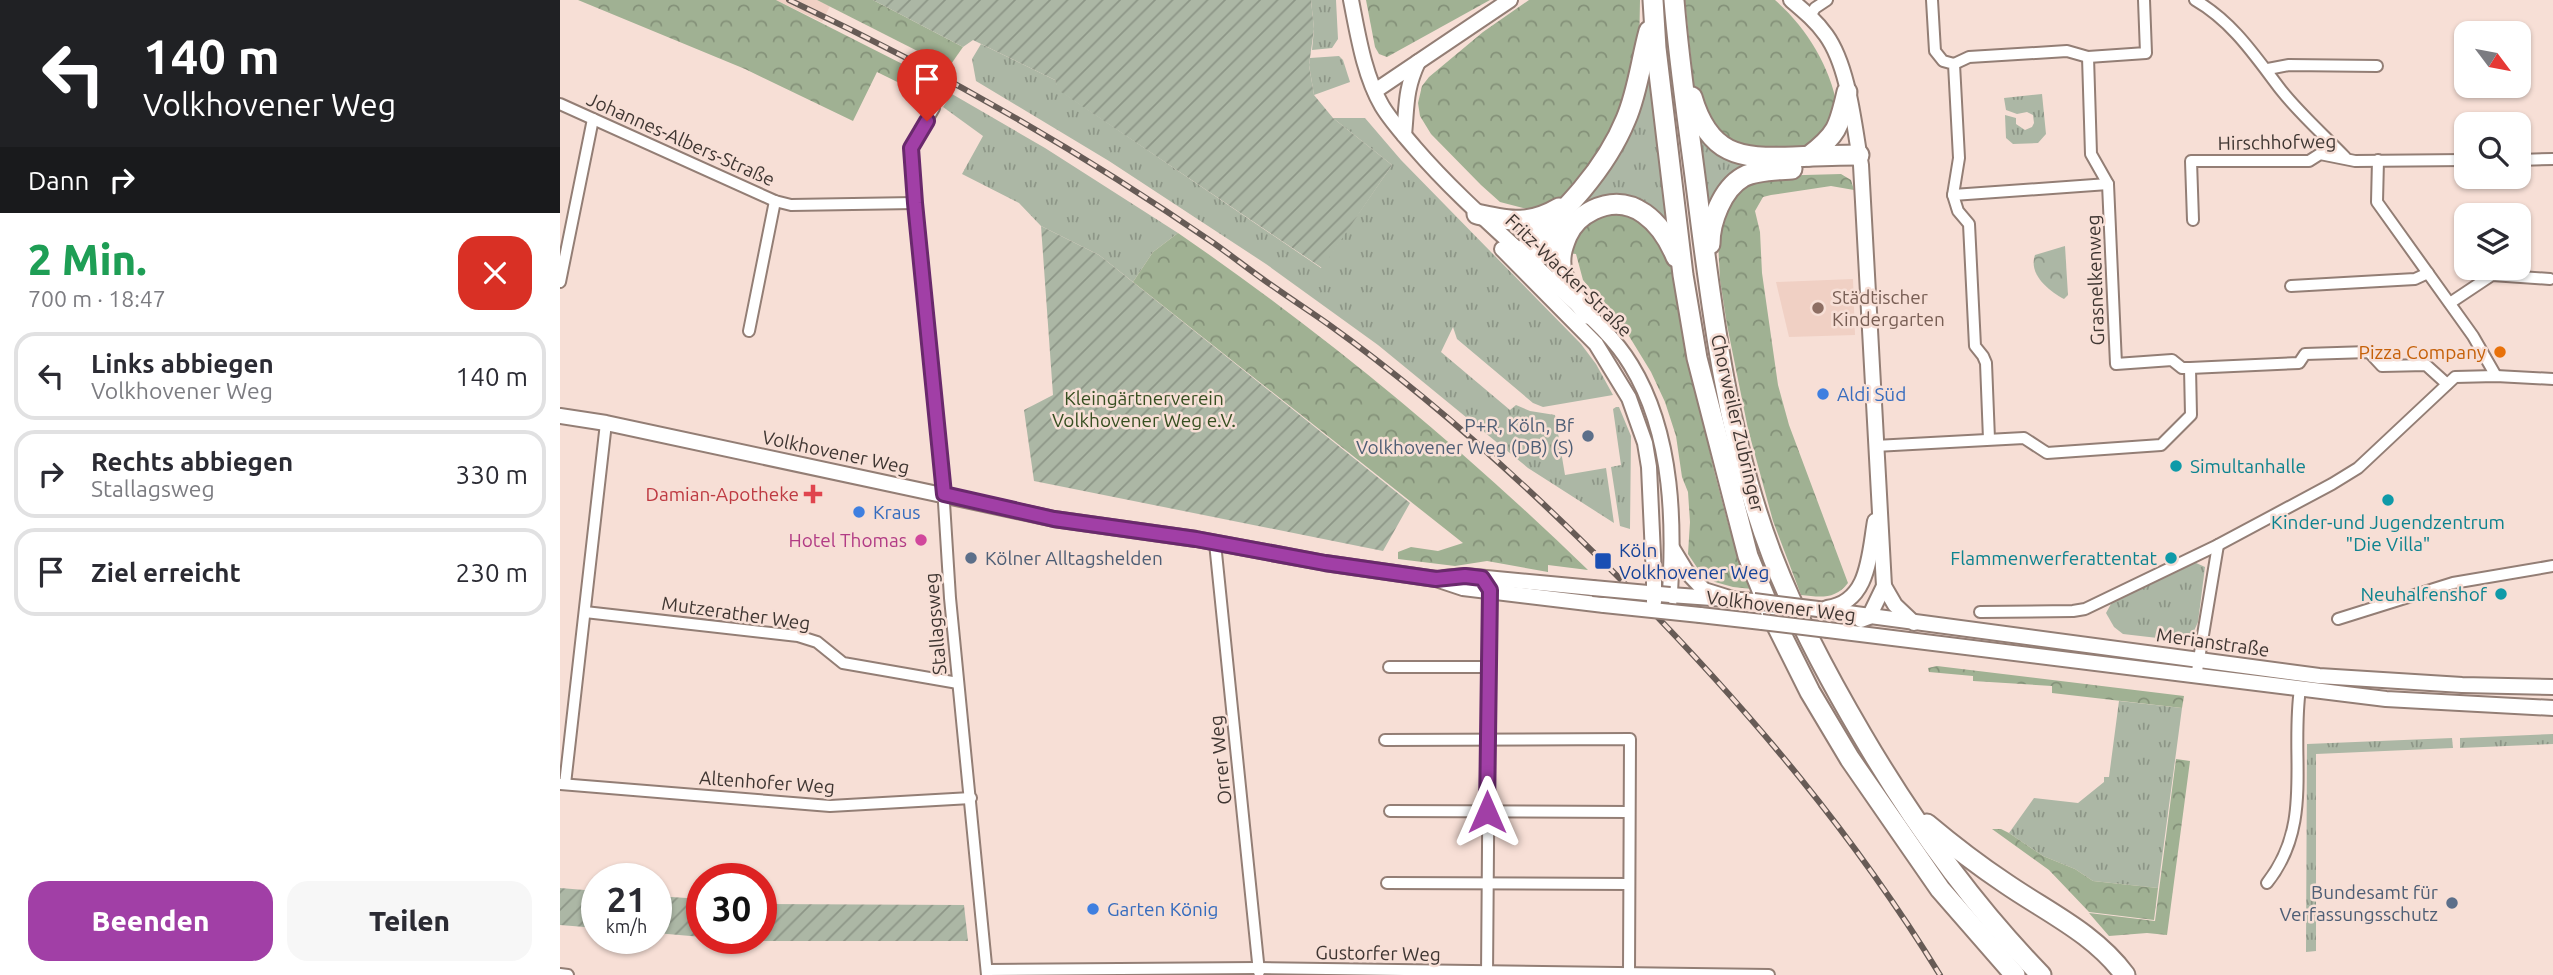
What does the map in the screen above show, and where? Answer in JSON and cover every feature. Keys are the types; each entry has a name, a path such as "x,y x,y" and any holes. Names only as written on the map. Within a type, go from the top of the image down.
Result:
{"highway":[{"name":"Chorweiler Zubringer","path":"1674,0 1708,284 1731,410 1773,558 1834,688 1889,782 1978,905 2041,975"},
{"name":"Chorweiler Zubringer","path":"1653,6 1683,275 1697,358 1748,556 1775,622 1810,692 1850,758 1899,832 1953,905 2015,975"},
{"path":"1523,261 1608,157 1628,117 1653,6"},
{"path":"1677,41 1696,111 1713,138 1726,149 1760,158 1809,156 1860,160"},
{"path":"1809,156 1831,139 1840,121 1847,92"},
{"path":"1708,284 1710,236 1716,213 1726,194 1744,176 1860,160"},
{"path":"1477,214 1514,222 1532,220 1547,215 1572,200"},
{"path":"1523,261 1544,252 1573,224 1602,206 1625,205 1639,210 1660,226 1683,275"},
{"path":"1573,224 1560,256 1562,274 1587,314"},
{"path":"1889,782 1919,818 1953,846 2005,884 2087,936 2125,975"},
{"path":"1953,905 2000,975"}],"street":[{"name":"Fritz-Wacker-Straße","path":"1351,0 1363,55 1383,108 1440,177 1523,261 1596,344 1634,408 1650,467 1655,566 1654,610"},
{"path":"1375,91 1510,0"},
{"path":"1791,0 1810,16 1827,36 1837,56 1847,92 1860,160 1884,586 1895,605 1914,623"},
{"path":"1810,16 1815,8 1827,0"},
{"path":"1932,0 1935,51 1943,61 1954,64 1969,57 2067,51 2088,57 2146,53 2144,0"},
{"path":"2195,0 2226,23 2268,69 2280,89 2345,157"},
{"name":"Grasnelkenweg","path":"2088,57 2091,154 2108,184 2116,364 2172,360 2182,368 2190,368 2299,363 2305,354 2369,352 2382,366 2426,365 2447,384"},
{"path":"1404,135 1405,97 1419,61"},
{"path":"1954,64 1959,158 1953,195 1958,211 1969,224 1975,346 1986,363 1989,439"},
{"path":"2268,69 2289,65 2377,66"},
{"name":"Johannes-Albers-Straße","path":"560,104 775,201 791,205 915,203"},
{"name":"Stallagsweg","path":"934,108 911,148 944,494 950,598 987,972"},
{"path":"560,282 593,119"},
{"name":"Hirschhofweg","path":"2193,220 2191,161 2309,161 2320,154 2355,160 2454,160"},
{"path":"2531,160 2553,159"},
{"path":"2378,160 2377,202 2450,303 2496,376"},
{"path":"1953,195 2108,184"},
{"path":"749,331 775,201"},
{"name":"Fritz-Wacker-Straße","path":"1523,261 1607,334 1631,365 1648,401 1662,444 1669,494 1675,591 1669,612"},
{"path":"2291,286 2415,279 2428,272"},
{"path":"2450,303 2492,275 2550,279"},
{"path":"1875,446 2027,439 2047,453 2161,445 2191,415 2190,368"},
{"path":"1980,612 2085,609 2218,545 2358,468 2455,377 2553,379"},
{"name":"Volkhovener Weg","path":"560,416 1054,519 1436,579 1465,576 1486,584 1604,605 1874,636"},
{"path":"563,784 606,424"},
{"path":"1878,502 1863,601 1878,630 1892,638"},
{"name":"Orrer Weg","path":"1215,543 1259,972"},
{"path":"2196,677 2218,545"},
{"path":"1672,548 1686,571 1704,590 1736,600"},
{"path":"2337,619 2453,583 2553,566"},
{"path":"1818,609 1844,604 1854,596 1867,568"},
{"path":"1486,584 1487,974"},
{"name":"Volkhovener Weg","path":"1486,584 1654,593 1675,591 1869,617"},
{"path":"1828,630 1869,617 1884,586"},
{"name":"Mutzerather Weg","path":"585,612 798,636 817,642 843,663 958,683"},
{"name":"Merianstraße","path":"1869,617 2319,676 2462,685 2553,687"},
{"name":"Merianstraße","path":"1874,636 2386,699 2553,708"},
{"path":"1389,667 1488,667"},
{"path":"2267,883 2284,859 2296,816 2300,689"},
{"path":"1385,740 1629,740 1629,974"},
{"name":"Altenhofer Weg","path":"563,784 830,806 971,798"},
{"path":"1390,811 1629,812"},
{"path":"1387,883 1629,884"},
{"name":"Gustorfer Weg","path":"987,972 1769,975"},
{"path":"560,974 568,975"}],"shaded area":[{"path":"776,0 817,0 830,6 822,22"},
{"name":"Städtischer Kindergarten","path":"1853,279 1855,335 1789,337 1776,282"}],"green space":[{"path":"578,0 776,0 940,83 932,99 877,72 853,121 745,69"},
{"path":"817,0 873,0 963,47 949,67"},
{"path":"873,0 1311,0 1314,29 1309,65 1314,95 1333,118 1392,165 1322,268 1058,90 1055,80 973,40 963,47"},
{"path":"1311,0 1336,0 1338,39 1332,48 1312,50 1314,29"},
{"path":"1366,0 1490,0 1387,57 1379,54 1375,47"},
{"path":"1529,0 1640,0 1639,54 1607,147 1555,206 1527,218 1527,209 1500,202 1431,134 1420,116 1418,103 1422,86 1429,77 1483,32"},
{"path":"1685,0 1775,0 1797,22 1815,48 1829,76 1837,106 1815,147 1757,154 1723,142 1694,88"},
{"path":"1649,39 1676,242 1565,216"},
{"path":"981,44 1055,80 1059,90 1321,268 1392,165 1333,118 1365,118 1401,160 1581,344 1596,364 1613,395 1543,407 1533,403 1457,339 1453,327 1441,352 1510,410 1516,405 1530,411 1555,415 1565,475 1606,468 1614,523 1528,468 1378,345 1266,264 1109,161 976,81 972,59"},
{"path":"1339,56 1343,60 1350,82 1314,95 1310,58"},
{"path":"952,94 1045,148 1178,233 1153,252 1133,282 1099,255 1041,226 1019,203 962,174 983,136 943,107"},
{"path":"2042,94 2046,134 2038,143 2013,144 2006,138 2005,115 2016,118 2016,124 2025,130 2032,127 2033,115 2006,110 2004,98"},
{"path":"1691,112 1748,161 1750,169 1707,222"},
{"path":"1841,174 1851,180 1854,190 1831,186 1771,195 1763,197 1755,211 1760,232 1762,273 1778,385 1789,425 1848,583 1832,595 1801,595 1773,521 1748,429 1720,280 1719,228 1730,201 1747,184 1771,176"},
{"path":"1594,213 1639,214 1673,265 1691,371 1715,474 1729,527 1752,589 1715,582 1698,569 1688,554 1688,492 1682,477 1676,436 1665,402 1629,336 1583,280 1576,254 1567,253 1569,241"},
{"name":"Kleingärtnerverein Volkhovener Weg e.V.","path":"1041,226 1099,255 1410,503 1383,551 1034,481 1024,410 1053,395"},
{"path":"1178,233 1286,311 1390,393 1491,480 1588,570 1548,565 1548,572 1487,561 1455,566 1398,559 1398,552 1411,547 1438,551 1463,543 1133,282 1153,252"},
{"path":"2065,246 2068,295 2064,299 2041,281 2034,269 2034,262 2035,255"},
{"path":"1619,407 1631,436 1630,529 1620,526 1611,467 1621,465 1613,409"},
{"path":"2194,562 2205,567 2198,622 2193,633 2175,640 2123,634 2114,627 2106,613 2112,602"},
{"path":"1937,666 2184,696 2182,708 2052,693 2052,686 1973,681 1973,676 1929,672 1928,668"},
{"path":"2119,701 2182,708 2158,888 2093,881 2075,869 2043,856 2009,833 2034,798 2078,803 2104,782 2104,777 2109,777"},
{"path":"2553,734 2553,744 2460,748 2460,738"},
{"path":"2452,738 2453,748 2316,754 2316,951 2306,952 2307,744"},
{"path":"2176,759 2190,761 2167,935 2147,933 2109,936 2089,913 2155,921"},
{"path":"1992,829 2009,833 2043,856 2075,869 2093,881 2158,888 2154,920 2089,912 2049,870"},
{"path":"560,888 581,890 581,927 560,925"},
{"path":"672,897 686,898 686,936 672,934"},
{"path":"777,904 964,905 968,941 777,941"}],"railway":[{"path":"789,0 953,83 1112,176 1215,244 1328,324 1450,420 1528,489 1603,561 1762,732 1873,873 1940,975"}],"place":[{"name":"Städtischer Kindergarten","path":"1818,308"},
{"name":"Pizza Company","path":"2500,352"},
{"name":"Aldi Süd","path":"1823,394"},
{"name":"P+R, Köln, Bf Volkhovener Weg (DB) (S)","path":"1588,436"},
{"name":"Simultanhalle","path":"2176,466"},
{"name":"Damian-Apotheke","path":"813,494"},
{"name":"Kinder-und Jugendzentrum \"Die Villa\"","path":"2388,500"},
{"name":"Kraus","path":"859,512"},
{"name":"Hotel Thomas","path":"921,540"},
{"name":"Kölner Alltagshelden","path":"971,558"},
{"name":"Flammenwerferattentat","path":"2171,558"},
{"name":"Köln Volkhovener Weg","path":"1603,561"},
{"name":"Neuhalfenshof","path":"2501,594"},
{"name":"Bundesamt für Verfassungsschutz","path":"2452,903"},
{"name":"Garten König","path":"1093,909"}],"route":[{"path":"927,121 911,148 944,494 1054,519 1196,539 1325,563 1436,579 1465,576 1482,578 1490,590 1487,812"}]}
